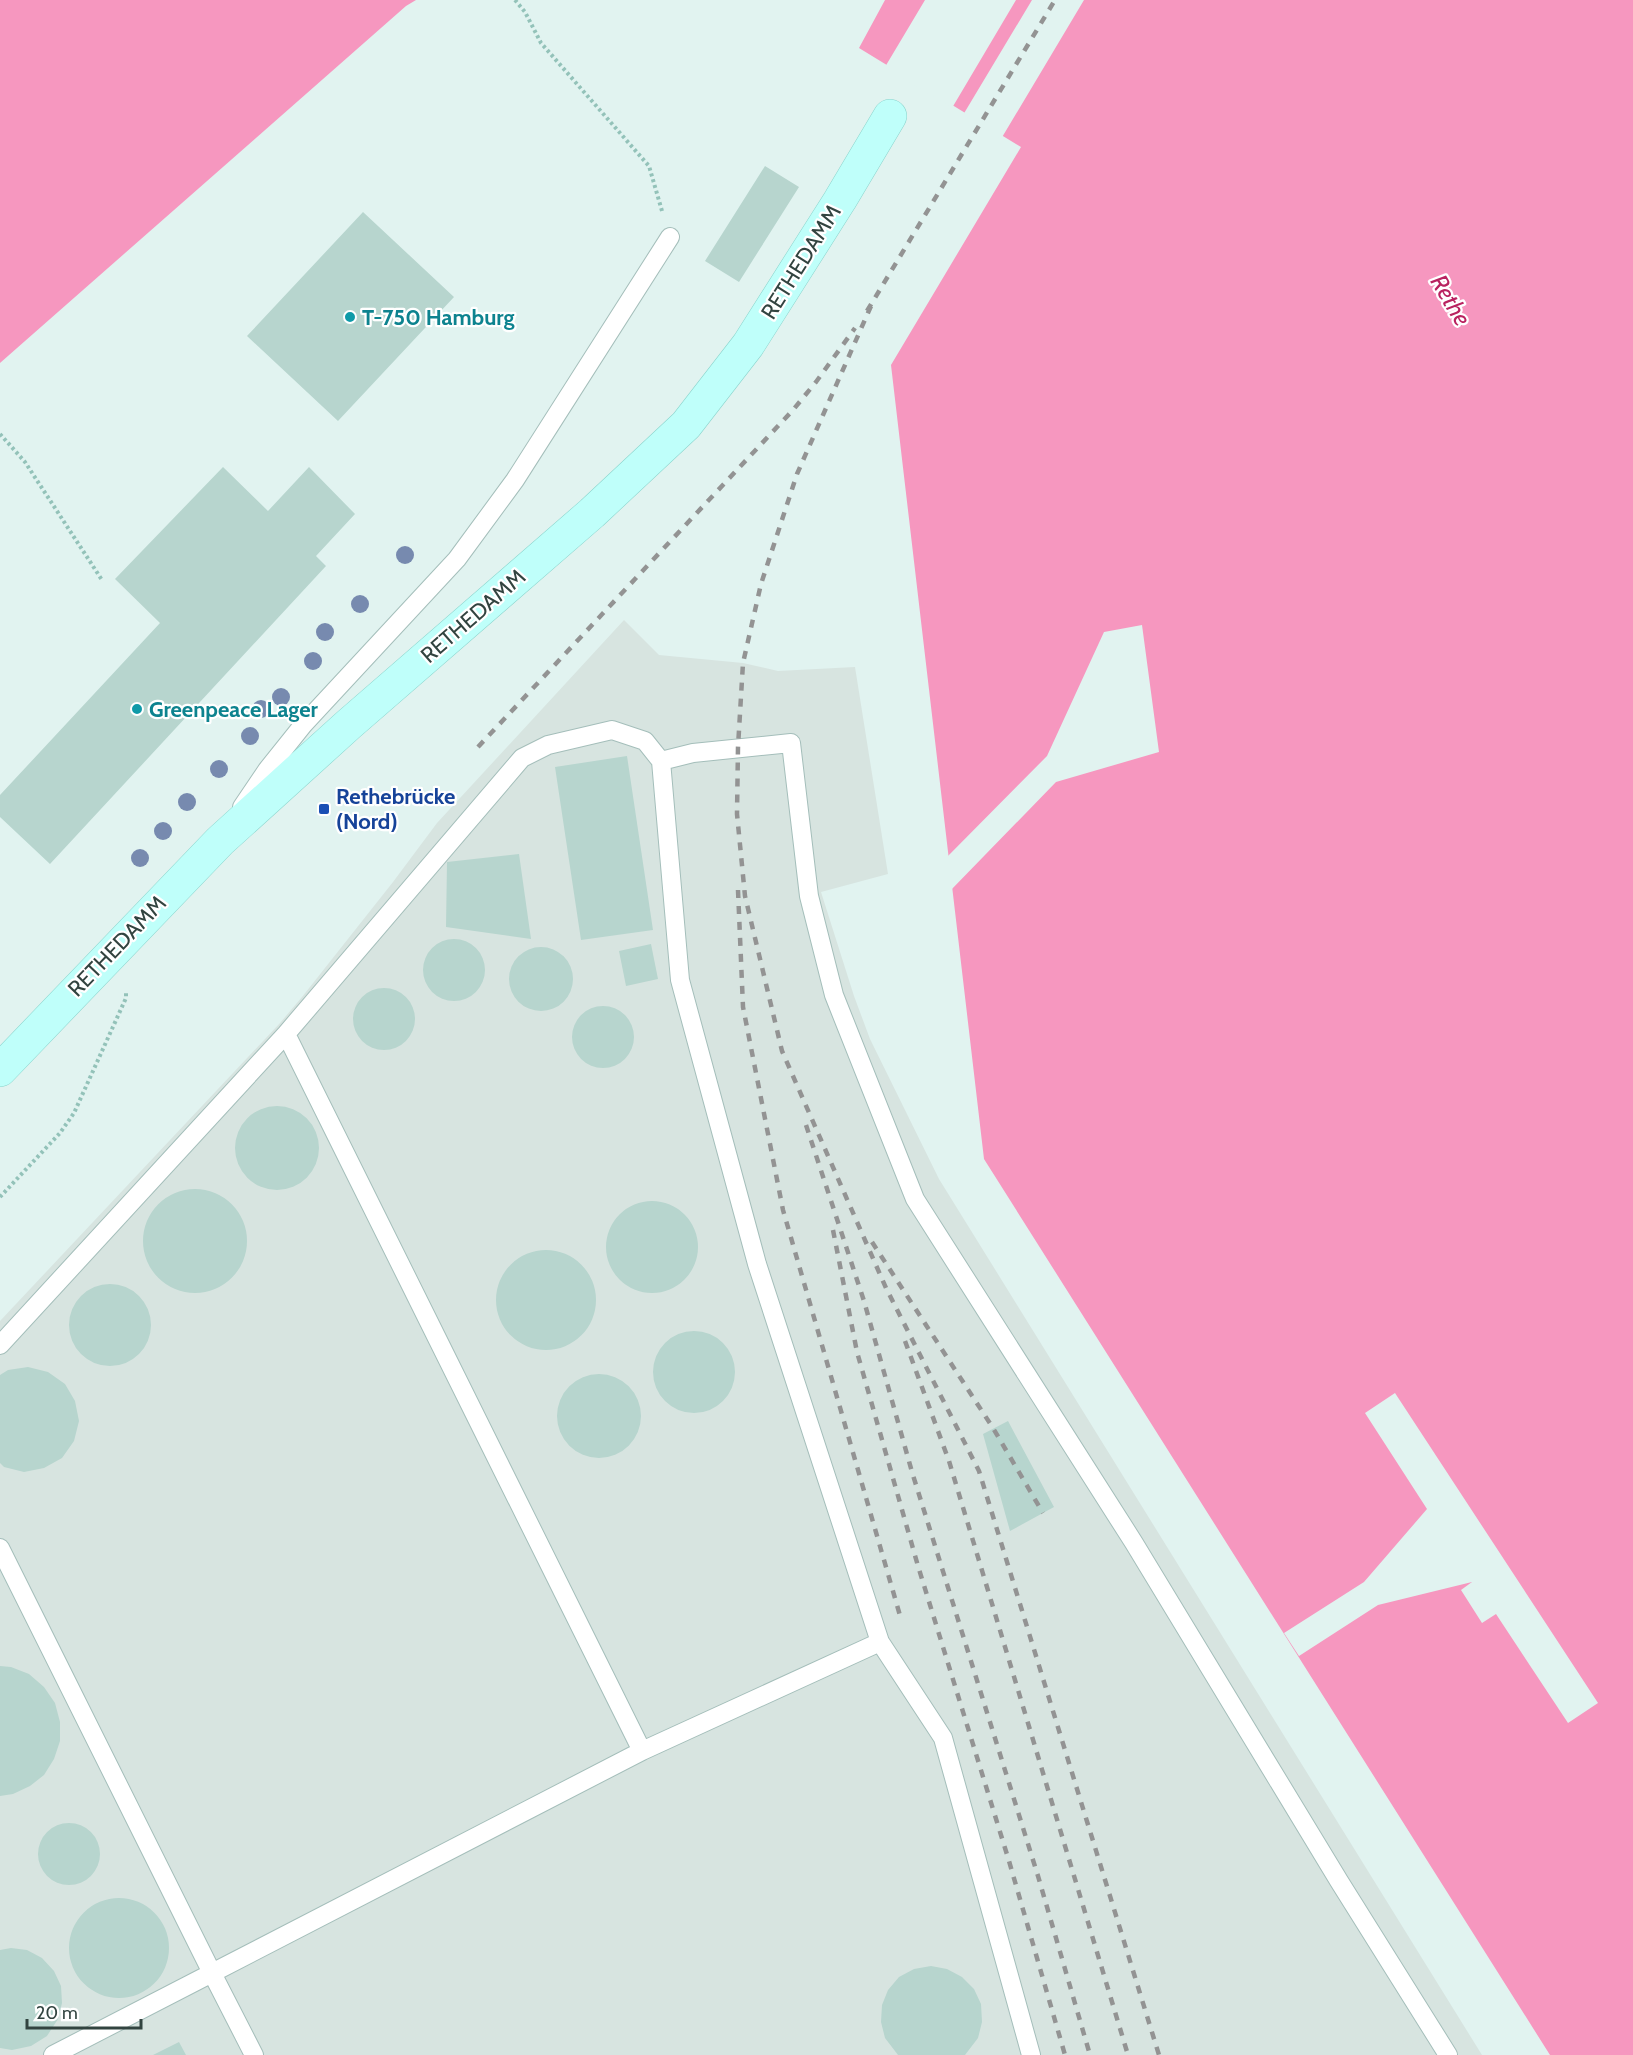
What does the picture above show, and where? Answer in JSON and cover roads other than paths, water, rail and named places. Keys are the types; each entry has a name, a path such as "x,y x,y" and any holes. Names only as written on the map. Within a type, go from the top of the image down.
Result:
{"main road":[{"name":"RETHEDAMM","path":"0,1070 220,841 348,725 621,488 686,425 748,345 890,116"}],"lane":[{"path":"220,841 267,770 303,725 457,559 515,480 670,237"},
{"path":"0,1345 286,1034 522,758 548,745 612,730 645,741 661,761 680,980 757,1264 880,1642 943,1738 1030,2055"},
{"path":"661,761 693,753 791,743 809,896 834,995 915,1199 1134,1543 1339,1881 1448,2055"},
{"path":"286,1034 642,1751"},
{"path":"0,1548 254,2055"},
{"path":"52,2055 642,1751 880,1642"}],"water":[{"path":"0,0 416,0 406,6 0,363"},
{"name":"Rethe","path":"885,0 1633,0 1633,2055 1550,2055 984,1159 891,365 1021,147 859,48"}],"railway":[{"path":"867,311 1055,0"},
{"path":"871,306 797,474 761,584 743,663 737,814 745,896 782,1051 886,1288 979,1471 1159,2055"},
{"path":"478,747 793,410 855,328"},
{"path":"738,890 743,1007 783,1210 901,1619"},
{"path":"806,1125 864,1301 912,1472 1038,1876 1090,2055"},
{"path":"833,1230 857,1352 918,1566 1009,1861 1065,2055"},
{"path":"872,1242 993,1428 1043,1513"},
{"path":"905,1341 949,1461 1128,2055"}],"place":[{"name":"T-750 Hamburg","path":"350,317"},
{"name":"Greenpeace Lager","path":"137,709"},
{"name":"Rethebrücke (Nord)","path":"324,809"}]}
